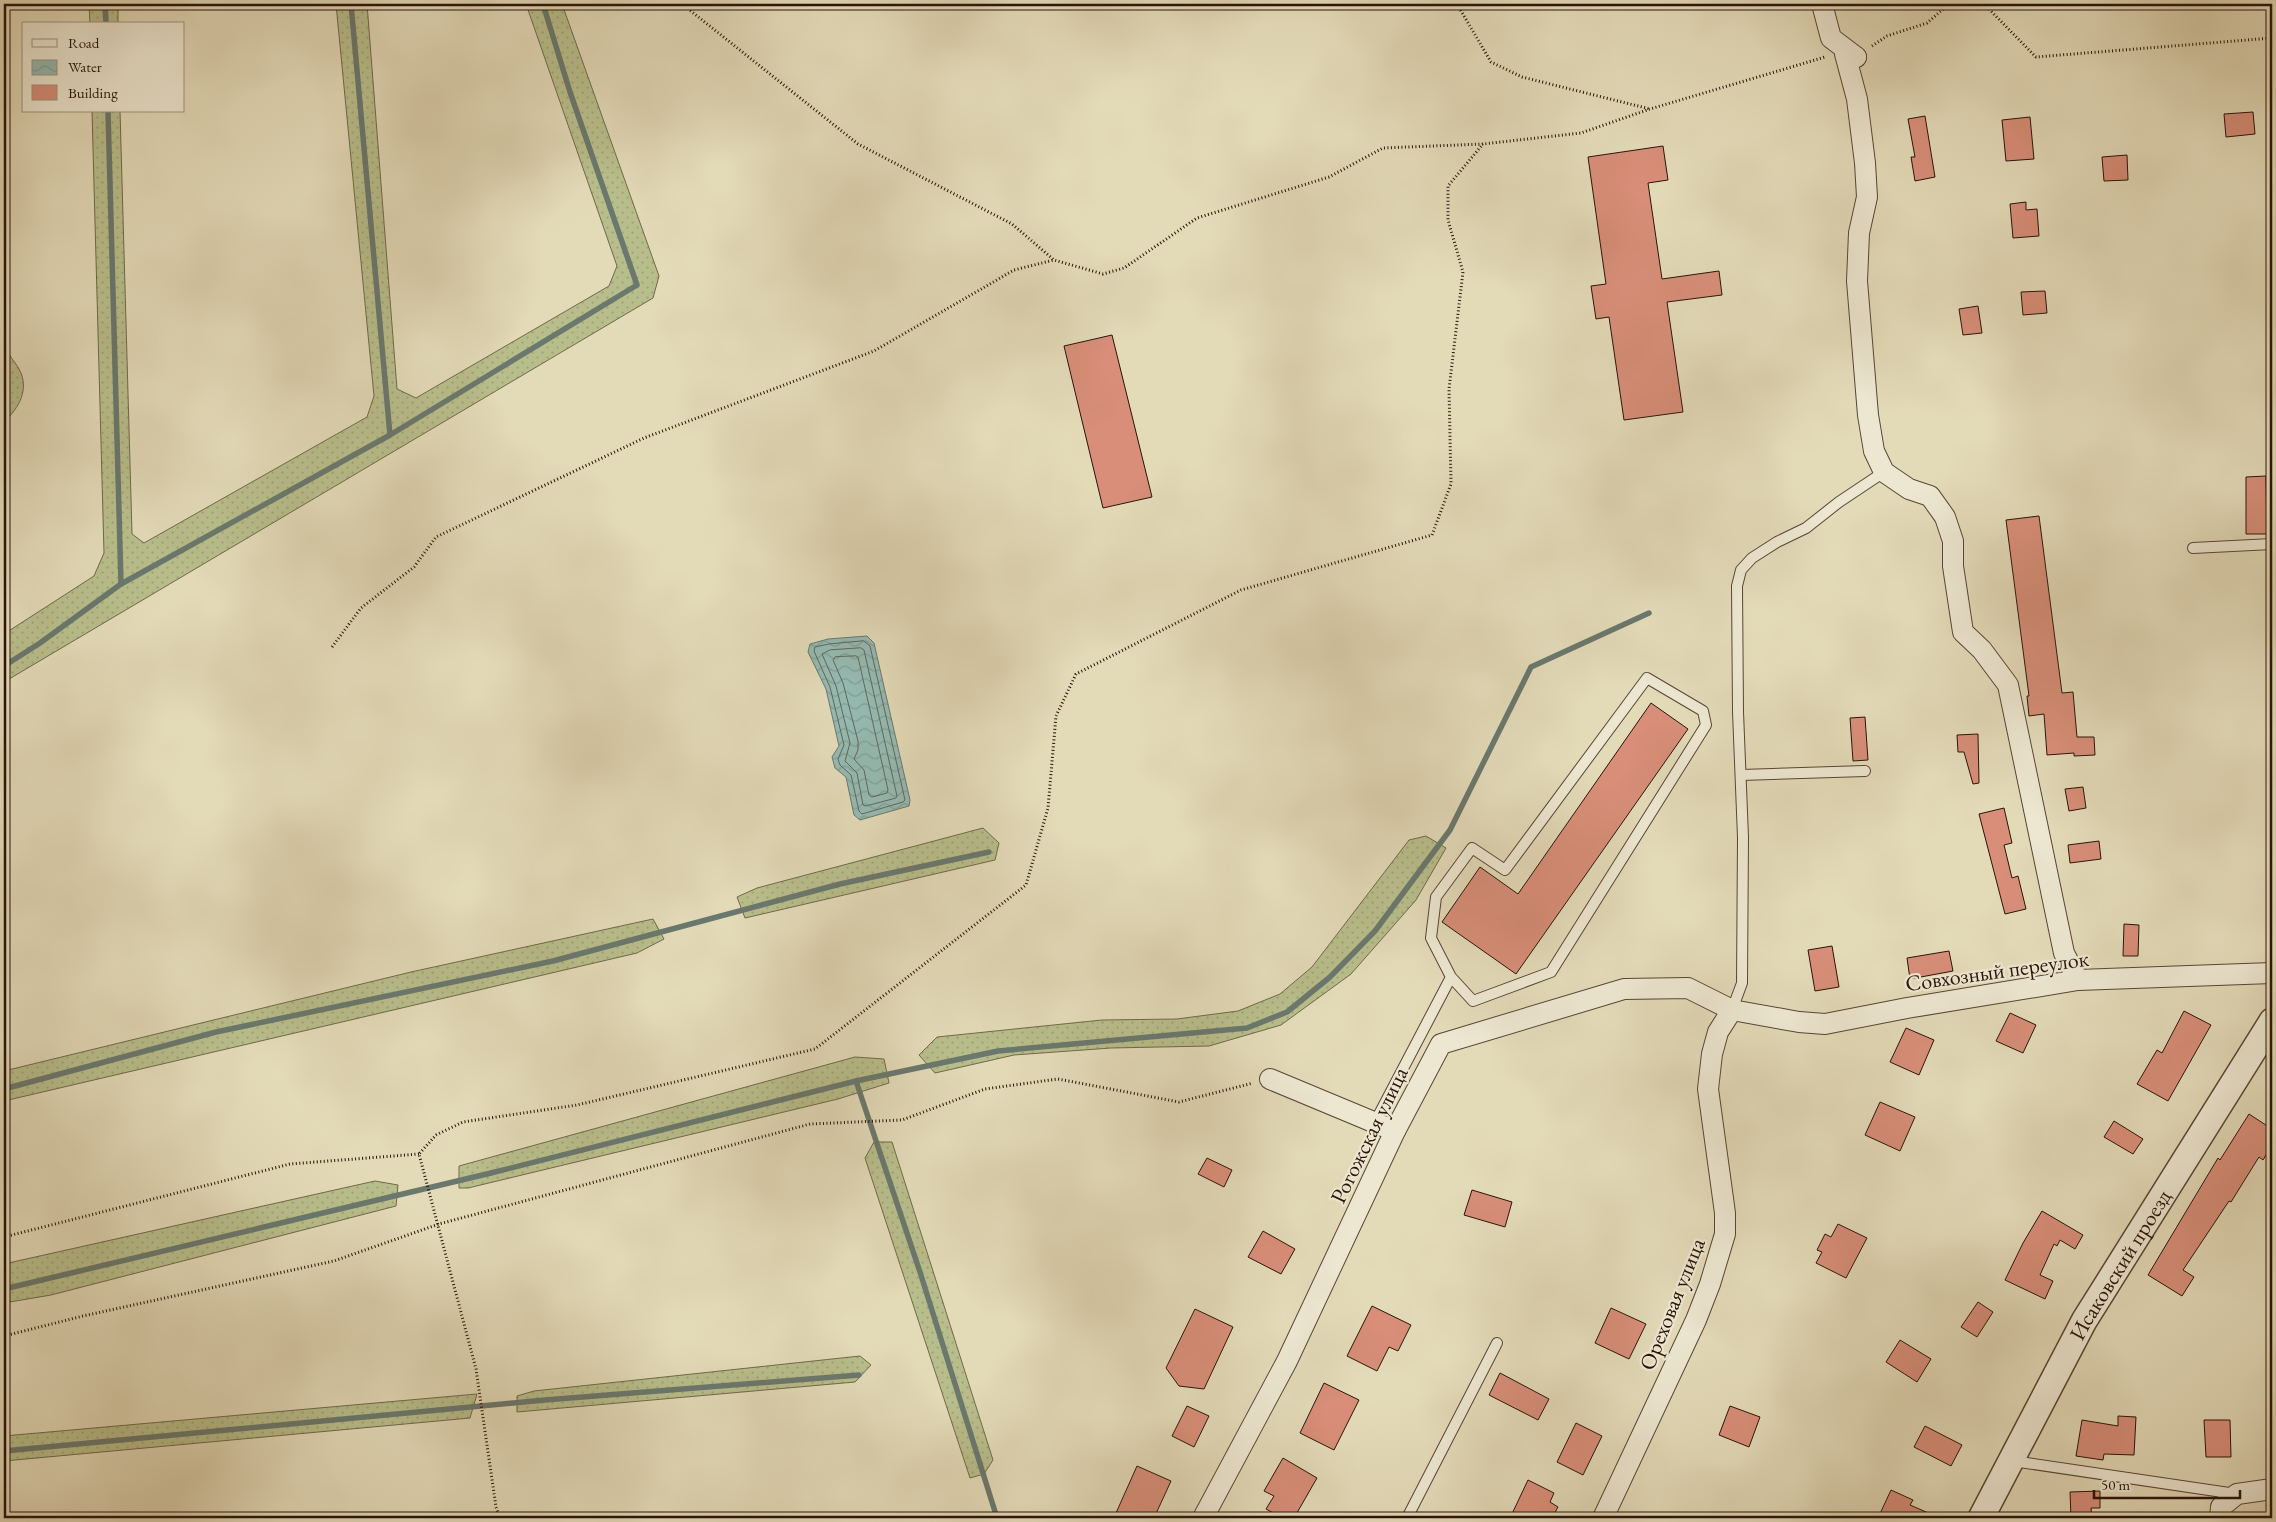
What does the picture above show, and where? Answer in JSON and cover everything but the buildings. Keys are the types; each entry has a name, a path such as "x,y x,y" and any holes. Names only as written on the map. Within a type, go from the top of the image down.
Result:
{"street":[{"path":"1822,4 1831,38 1851,56 1865,163 1867,197 1859,234 1857,282 1868,415 1874,450 1884,472 1909,489 1930,496 1945,517 1953,541 1953,566 1963,632 1982,650 2008,685 2064,953 2078,980"},
{"name":"Совхозный переулок","path":"1732,1010 1799,1022 1825,1024 1907,1008 2078,980 2272,973"},
{"name":"Рогожская улица","path":"1203,1518 1287,1361 1395,1131 1441,1044 1624,989 1688,988 1732,1010"},
{"name":"Ореховая улица","path":"1603,1518 1696,1320 1710,1284 1725,1234 1725,1213 1708,1089 1718,1032 1732,1010"},
{"name":"Исаковский проезд","path":"1981,1518 2084,1321 2272,1020"},
{"path":"1270,1079 1395,1131"},
{"path":"2220,1518 2221,1506 2237,1494 2272,1489"}],"lane":[{"path":"1732,1010 1742,983 1743,837 1737,586 1741,570 1752,558 1777,542 1806,528 1839,502 1884,472"},
{"path":"2193,548 2272,544"},
{"path":"1647,678 1703,711 1706,725 1551,972 1473,1001 1452,977 1431,938 1436,897 1472,848 1506,870 1647,678"},
{"path":"1741,775 1865,771"},
{"path":"1375,1122 1452,977"},
{"path":"1407,1518 1497,1343"},
{"path":"2012,1461 2237,1494"}],"path":[{"path":"682,4 858,144 1012,224 1054,260 1103,274 1124,268 1197,218 1329,177 1383,148 1483,144 1581,132 1650,109 1825,57 1851,56 1887,36 1927,23 1949,4"},
{"path":"1457,4 1491,62 1522,77 1650,109"},
{"path":"1984,4 2036,57 2272,38"},
{"path":"4,1237 290,1164 419,1154 436,1135 463,1122 577,1105 815,1049 1026,885 1048,808 1056,716 1076,674 1241,590 1432,535 1451,484 1449,389 1463,272 1448,220 1448,186 1483,144"},
{"path":"332,647 361,608 414,567 436,537 644,438 874,351 1014,270 1054,260"},
{"path":"4,1336 83,1316 334,1261 439,1224 810,1124 902,1120 985,1088 1058,1079 1179,1102 1270,1079"},
{"path":"419,1154 476,1369 496,1507 500,1518"}],"green space":[{"path":"89,4 118,4 118,22 90,22"},
{"path":"336,4 367,4 397,389 416,398 609,286 617,266 526,4 562,4 659,276 653,298 4,682 4,634 94,576 104,553 92,112 120,112 132,534 144,543 367,417 374,396"},
{"path":"4,345 22,376 23,391 14,411 4,422"},
{"path":"983,828 999,843 995,860 745,918 737,897 757,888"},
{"path":"1426,836 1446,848 1416,900 1351,974 1281,1025 1209,1046 1111,1048 1014,1055 935,1073 919,1055 937,1037 1102,1020 1177,1019 1238,1011 1280,994 1312,967 1409,840"},
{"path":"653,919 664,939 637,953 4,1101 4,1071 411,972"},
{"path":"855,1057 884,1059 889,1083 838,1099 468,1188 459,1188 459,1166"},
{"path":"874,1142 892,1142 993,1460 984,1474 970,1478 865,1158"},
{"path":"375,1181 398,1185 396,1206 51,1295 4,1303 4,1264"},
{"path":"860,1356 871,1365 855,1382 517,1412 517,1396 534,1391"},
{"path":"477,1394 470,1418 4,1461 4,1436"}],"water":[{"path":"867,636 874,643 910,800 909,806 860,820 854,815 846,777 835,768 832,757 839,746 826,689 808,652 810,644 828,639"}],"waterway":[{"path":"105,4 106,22"},
{"path":"351,4 390,435"},
{"path":"4,666 40,643 121,584 390,435 637,285 570,92 543,4"},
{"path":"108,112 121,584"},
{"path":"4,1289 491,1173 856,1081 998,1051 1247,1028 1287,1012 1330,977 1375,931 1450,830 1531,667 1649,613"},
{"path":"4,1089 216,1032 553,961 840,884 989,852"},
{"path":"856,1081 920,1272 997,1518"},
{"path":"4,1451 545,1400 859,1375"}]}
